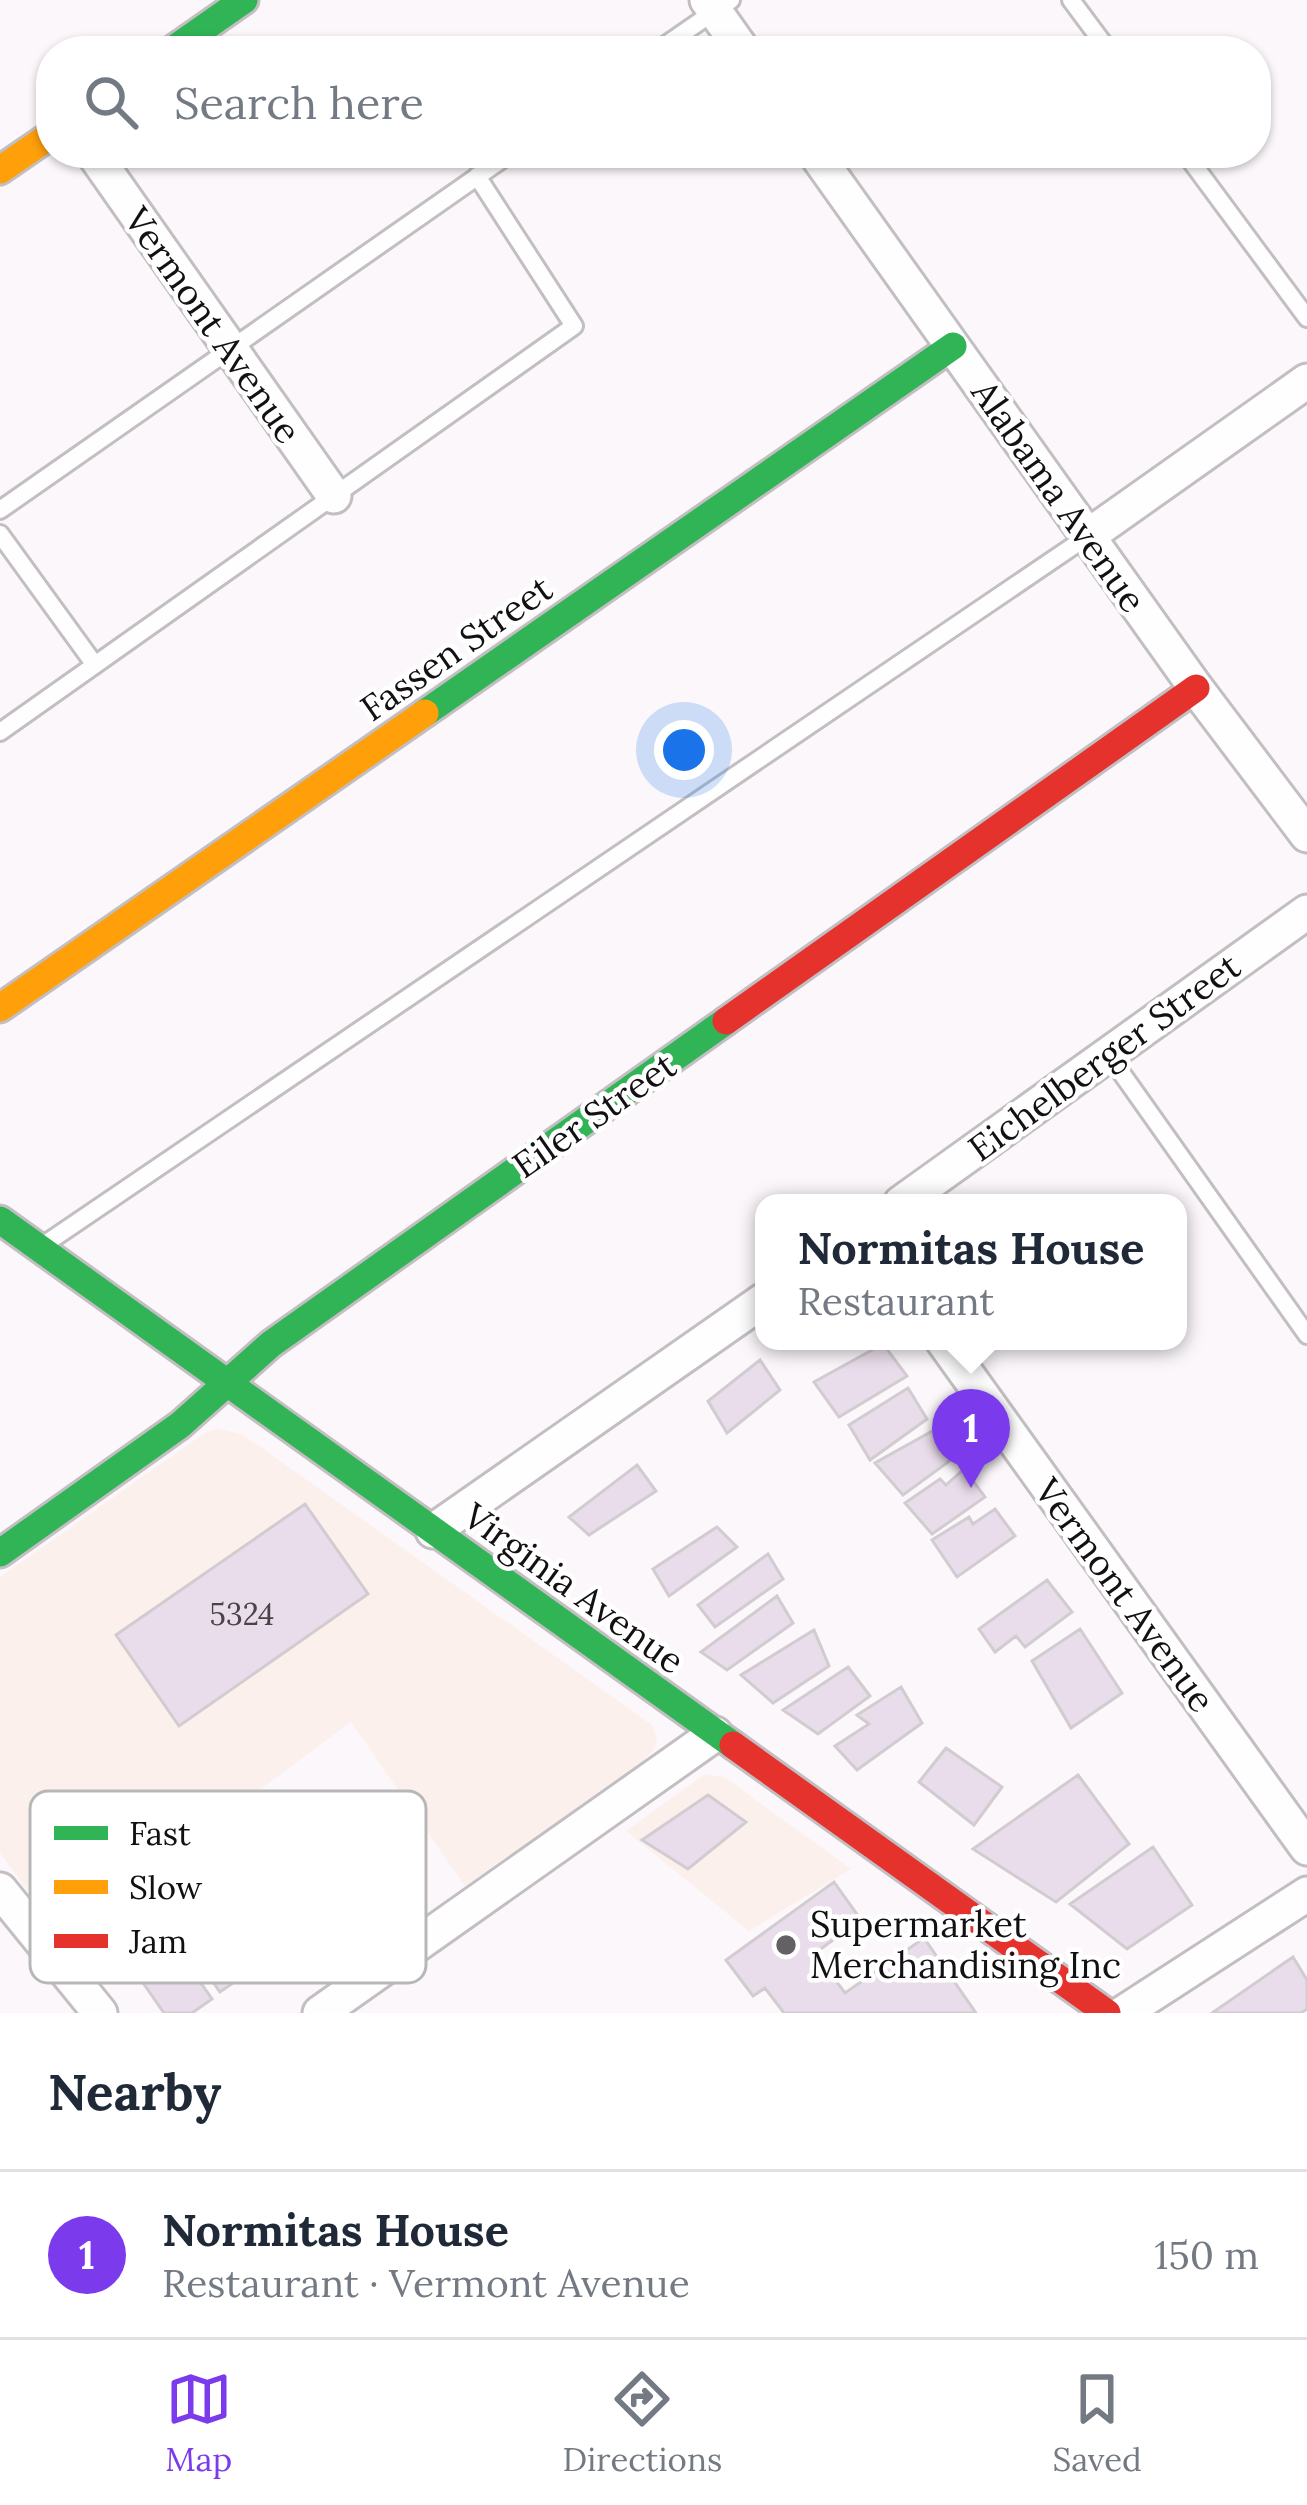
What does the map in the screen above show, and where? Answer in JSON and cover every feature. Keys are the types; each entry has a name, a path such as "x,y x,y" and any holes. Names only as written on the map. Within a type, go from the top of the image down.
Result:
{"street":[{"path":"192,36 244,0"},
{"path":"717,4 735,36"},
{"path":"0,170 36,145"},
{"name":"Vermont Avenue","path":"104,168 334,496"},
{"name":"Alabama Avenue","path":"826,168 1307,836"},
{"name":"Fassen Street","path":"0,1008 953,346"},
{"path":"1088,536 1307,381"},
{"name":"Eiler Street","path":"0,1553 180,1425 271,1344 1196,688"},
{"name":"Eichelberger Street","path":"914,1194 1307,912"},
{"name":"Virginia Avenue","path":"0,1220 1106,2013"},
{"path":"433,1531 755,1306"},
{"name":"Vermont Avenue","path":"949,1350 1307,1849"},
{"path":"426,1938 715,1734"},
{"path":"0,1890 30,1927"},
{"path":"1123,2013 1307,1894"},
{"path":"76,1983 100,2013"},
{"path":"320,2013 362,1983"}],"lane":[{"path":"1071,0 1098,36"},
{"path":"676,36 717,4"},
{"path":"0,510 489,168"},
{"path":"1196,168 1307,318"},
{"path":"0,732 574,326 477,176"},
{"path":"0,534 95,665"},
{"path":"39,1248 1088,536"},
{"path":"1108,1054 1307,1335"}],"shaded area":[{"path":"217,1429 242,1434 652,1725 657,1739 654,1749 465,1886 426,1830 426,1791 399,1791 351,1722 258,1791 30,1791 30,1893 0,1853 0,1577 206,1432"},
{"path":"705,1774 724,1777 851,1869 749,1931 626,1831"}],"building":[{"path":"872,1350 888,1350 907,1376 839,1417 814,1382"},
{"path":"760,1360 780,1390 727,1433 708,1401"},
{"path":"908,1388 927,1419 870,1460 849,1425"},
{"path":"936,1429 955,1457 903,1495 875,1463"},
{"path":"637,1465 656,1491 589,1535 569,1517"},
{"path":"964,1469 985,1497 932,1534 905,1503 940,1479 946,1485"},
{"path":"305,1504 368,1594 179,1726 116,1635"},
{"path":"995,1509 1015,1536 957,1577 932,1540 969,1517 973,1524"},
{"path":"717,1527 737,1547 669,1596 653,1569"},
{"path":"768,1554 783,1579 715,1627 698,1605"},
{"path":"1047,1580 1072,1612 1025,1647 1016,1636 995,1652 979,1629"},
{"path":"777,1596 793,1623 727,1670 701,1652"},
{"path":"1080,1629 1122,1693 1071,1728 1032,1661"},
{"path":"814,1630 829,1666 773,1703 741,1675"},
{"path":"848,1667 870,1696 818,1734 783,1710"},
{"path":"901,1687 922,1723 857,1770 835,1746 869,1724 857,1715"},
{"path":"946,1748 1002,1787 974,1825 919,1782"},
{"path":"1078,1775 1129,1844 1056,1902 973,1849"},
{"path":"708,1795 746,1822 688,1869 642,1840"},
{"path":"1153,1847 1192,1905 1127,1949 1070,1904"},
{"name":"Supermarket Merchandising Inc","path":"834,1882 861,1920 815,1953 845,1993 924,1938 976,2013 784,2013 765,1988 753,1996 726,1960"},
{"path":"1293,1957 1307,1980 1307,2009 1301,2013 1212,2013"},
{"path":"143,1983 201,1983 212,1999 192,2013 164,2013"}],"traffic: fast":[{"path":"192,36 244,0"},
{"path":"425,713 953,346"},
{"path":"0,1553 180,1425 271,1344 726,1021"},
{"path":"0,1220 733,1745"}],"traffic: slow":[{"path":"0,170 36,145"},
{"path":"0,1008 425,713"}],"traffic: jam":[{"path":"726,1021 1196,688"},
{"path":"733,1745 1107,2013"}],"place":[{"name":"Normitas House","path":"971,1488"},
{"name":"Supermarket Merchandising Inc","path":"786,1945"}]}
